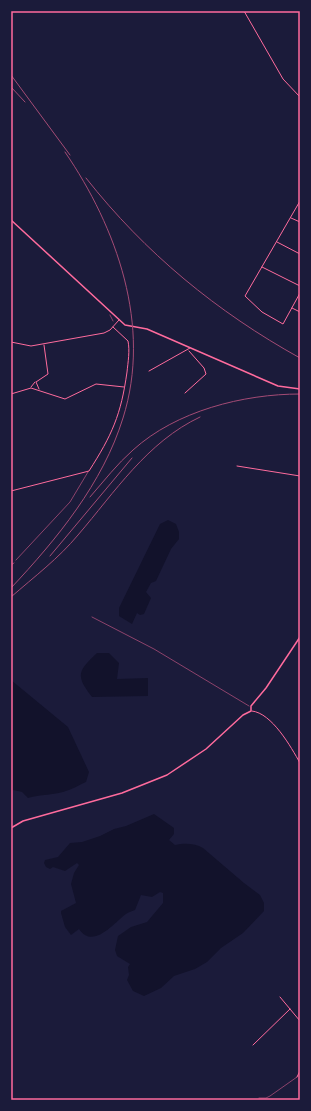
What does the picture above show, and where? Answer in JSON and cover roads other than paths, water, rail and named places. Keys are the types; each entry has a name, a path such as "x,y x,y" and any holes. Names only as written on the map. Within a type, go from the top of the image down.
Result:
{"street":[{"path":"244,11 283,79 300,98"},
{"path":"300,201 245,296 262,312 283,324 300,293"},
{"path":"290,218 300,222"},
{"path":"11,220 126,325 147,329 278,386 300,389"},
{"path":"276,242 300,254"},
{"path":"261,267 300,286"},
{"path":"292,308 300,312"},
{"path":"11,342 20,345 44,344 104,333 113,327 119,320"},
{"path":"11,491 89,471 108,442 114,429 125,387 129,343 113,327"},
{"path":"31,388 36,382 48,374 44,344"},
{"path":"149,371 188,351 190,348"},
{"path":"185,393 206,374 204,368 188,351"},
{"path":"36,382 39,390"},
{"path":"11,394 31,388 65,399 96,384 125,387"},
{"path":"237,466 300,476"},
{"path":"11,828 24,821 122,793 167,775 206,749 251,709 300,637"},
{"path":"251,709 258,712 275,726 289,744 300,763"},
{"path":"280,997 300,1021"},
{"path":"253,1045 290,1009"},
{"path":"297,1077 300,1071"}],"lane":[{"path":"16,560 70,502 89,471"},
{"path":"259,1098 268,1098 297,1077"}],"railway":[{"path":"11,75 70,155"},
{"path":"11,87 25,102"},
{"path":"11,588 45,550 77,509 104,465 123,418 131,383 133,348 131,313 124,279 114,245 100,213 84,181 65,152"},
{"path":"86,178 133,231 184,279 211,301 240,321 300,358"},
{"path":"90,497 127,455 150,436 169,425 211,407 233,401 256,397 300,394"},
{"path":"11,597 63,552 119,485 148,454 181,427 200,417"},
{"path":"50,556 132,458"}]}
